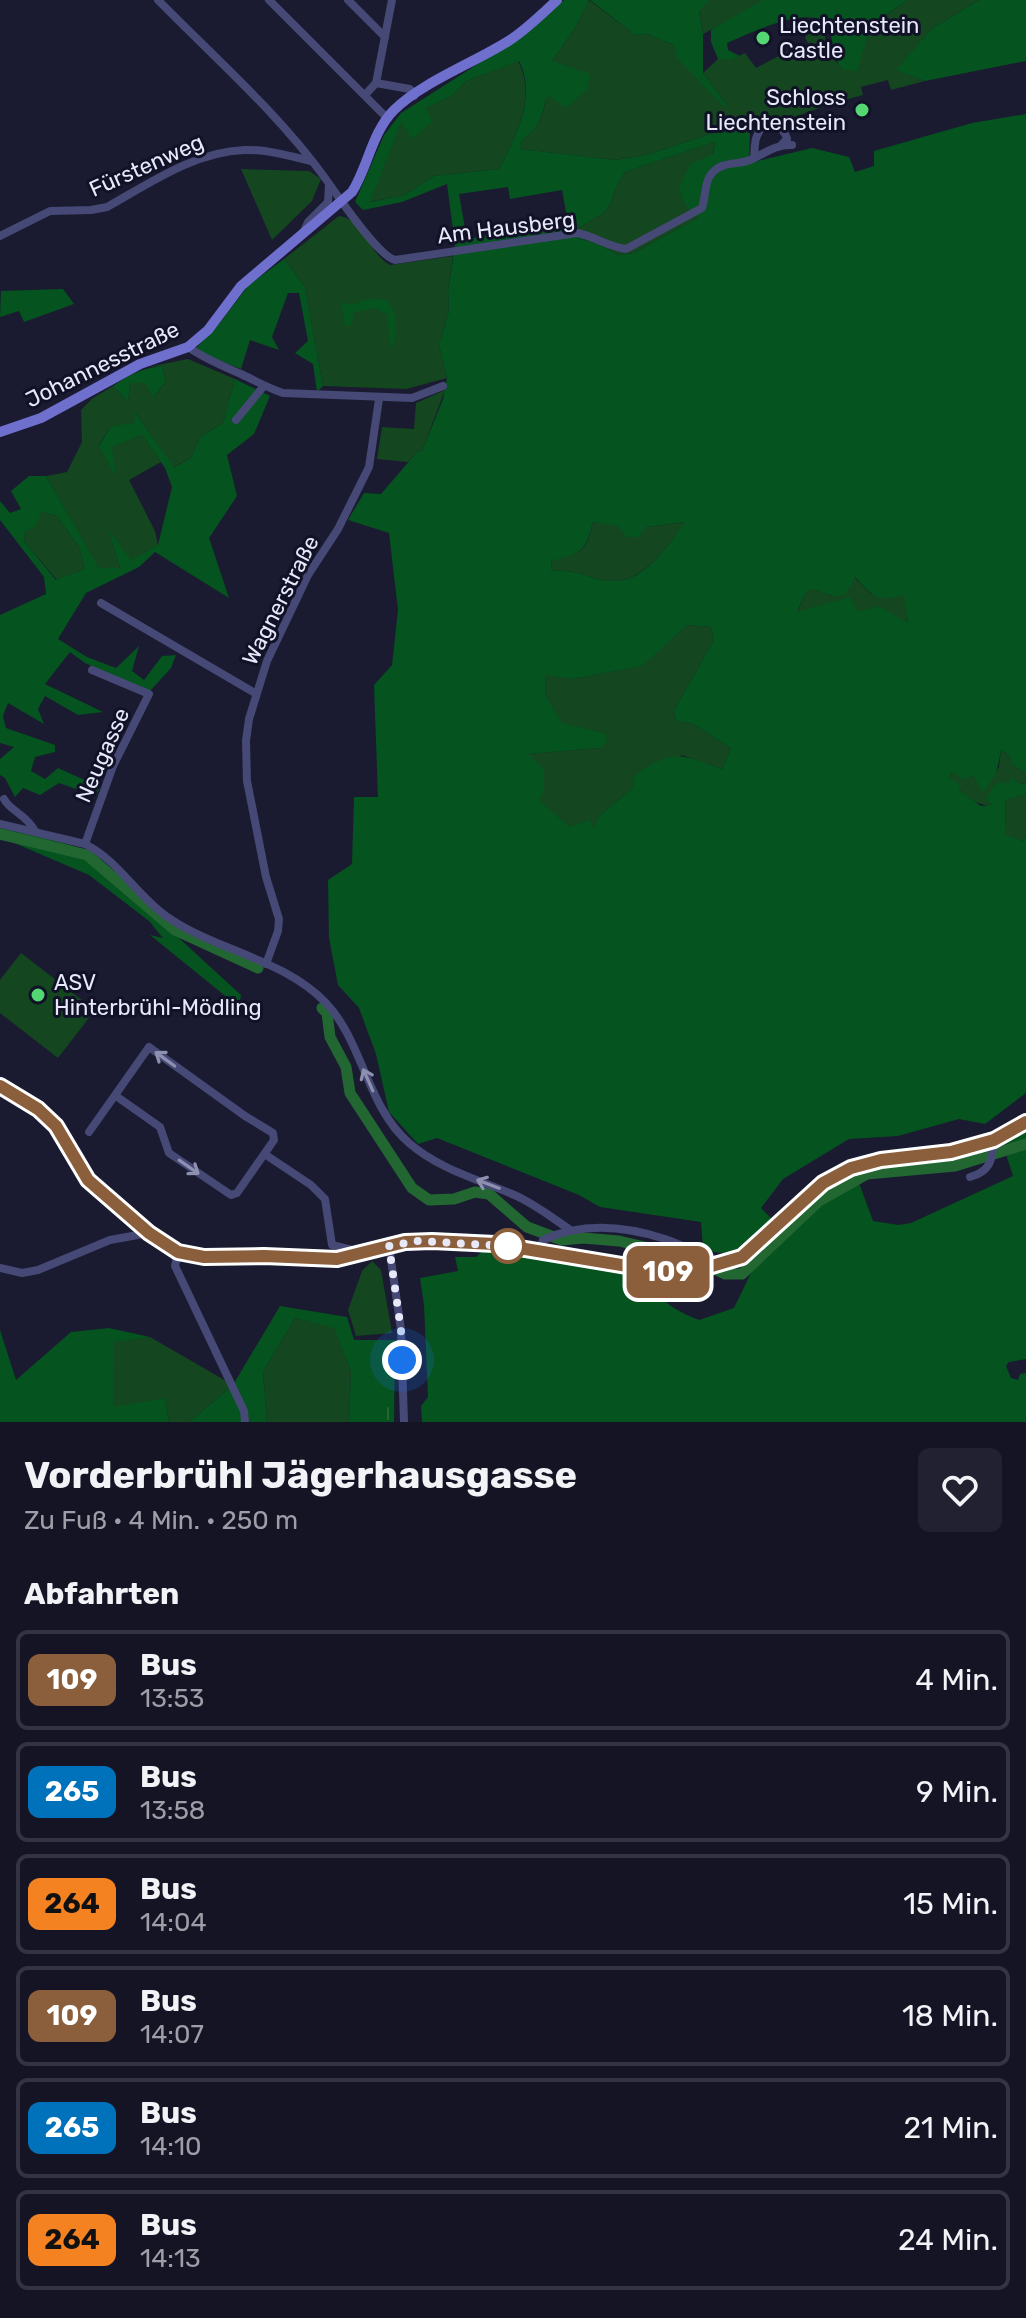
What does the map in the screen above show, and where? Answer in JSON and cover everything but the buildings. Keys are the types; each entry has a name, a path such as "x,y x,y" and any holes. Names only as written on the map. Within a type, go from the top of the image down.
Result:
{"main road":[{"name":"Johannesstraße","path":"0,432 41,418 140,364 188,347 208,330 241,286 341,203 358,181 387,118 395,109 509,41 557,0"},
{"path":"0,1086 38,1109 56,1126 88,1180 149,1233 178,1252 204,1257 337,1259 411,1241 432,1241 495,1244 657,1271 695,1271 742,1257 823,1183 851,1168 881,1160 993,1150 1026,1122"}],"street":[{"path":"158,0 298,142 341,203"},
{"path":"269,0 387,118"},
{"path":"348,0 385,37"},
{"path":"365,95 376,83 392,0"},
{"path":"376,83 410,89 414,96"},
{"path":"754,157 760,130 771,124 785,131 787,139 782,144"},
{"path":"782,144 792,145"},
{"name":"Am Hausberg","path":"341,203 361,224 378,250 395,260 577,233 591,235 626,249 702,208 707,182 714,171 727,163 747,162 782,144"},
{"name":"Fürstenweg","path":"0,236 50,211 107,207 197,160 219,153 246,150 312,161"},
{"path":"304,231 308,222 328,202 330,188 327,180"},
{"path":"188,347 263,387 300,395 412,398 443,386"},
{"path":"236,420 263,387"},
{"name":"Wagnerstraße","path":"266,964 279,919 266,877 247,781 246,741 255,693 308,575 338,529 369,467 379,399"},
{"path":"101,603 255,693"},
{"name":"Neugasse","path":"85,844 113,766 149,694 92,670"},
{"path":"4,799 7,806 18,811 35,831"},
{"path":"0,824 85,844 109,858 163,915 200,936 266,964 317,995 332,1011 355,1051 379,1106 406,1141 456,1172 516,1195 564,1231"},
{"path":"89,1132 149,1047 273,1133 274,1140 237,1193 231,1195 169,1153 160,1127 116,1096"},
{"path":"970,1177 982,1173 993,1150"},
{"path":"266,1155 311,1185 325,1199 332,1245 352,1250 359,1256"},
{"path":"539,1250 547,1238 564,1231 604,1227 665,1239 722,1264"},
{"path":"0,1268 22,1273 38,1270 110,1240 149,1233"},
{"path":"389,1246 401,1330 404,1422"},
{"path":"178,1252 175,1266 244,1411 245,1422"}],"green space":[{"path":"564,0 589,0 575,28 552,61 590,74 587,90 565,108 551,97 546,98 539,122 522,140 520,149 615,160 646,155 743,123 750,133 749,163 812,148 849,157 855,172 874,166 874,151 972,123 1026,114 1026,773 1011,764 1010,756 1001,750 996,773 982,792 973,776 962,779 952,772 949,778 958,783 960,791 981,806 992,805 986,798 996,783 1010,782 1011,777 1020,784 1026,783 1026,794 1005,800 1006,835 1023,841 1026,834 1026,1093 985,1124 959,1119 898,1136 849,1139 783,1179 761,1208 772,1219 742,1248 724,1253 703,1248 701,1222 600,1207 579,1195 437,1138 418,1144 389,1112 376,1054 359,1008 338,985 329,938 328,880 352,864 354,797 378,797 374,685 392,665 398,610 389,533 348,520 364,493 381,494 417,452 422,451 443,399 447,378 439,345 449,311 448,292 455,245 447,184 402,202 363,210 355,202 384,135 401,113 520,37","holes":["519,61 526,88 525,102 518,130 499,169 434,176 404,195 370,202 401,122 412,139 432,122 426,108 452,96 466,81","715,142 713,154 690,164 679,189 686,206 699,218 634,253 618,255 599,244 577,238 575,230 604,213 625,172","508,187 510,199 562,190 569,229 562,230 561,224 467,239 459,194","593,522 618,526 627,537 639,537 646,527 685,522 660,555 640,573 629,578 602,580 573,572 552,571 551,561 580,550","855,577 866,589 881,598 904,595 908,623 879,606 857,612 850,597 797,612 805,594 812,589 836,597 846,594","688,625 711,627 714,640 674,710 676,721 693,724 731,748 722,769 686,757 658,761 634,776 634,787 597,818 595,829 589,820 570,827 539,800 544,790 544,769 528,754 600,748 607,742 605,733 562,723 545,694 546,675 573,679 642,666"]},
{"path":"589,0 635,35 647,34 674,45 726,104 703,73 718,59 733,59 745,53 756,68 792,49 799,51 808,43 805,38 807,32 820,25 825,34 825,47 842,69 871,25 908,0 979,0 931,29 897,70 925,81 891,90 888,80 861,87 863,95 750,133 743,123 646,155 615,160 520,149 522,140 539,122 546,98 551,97 552,61 575,28"},
{"path":"590,0 710,0 699,11 703,34 703,73 726,104 725,108 677,58 674,45 647,34 635,35"},
{"path":"710,0 764,2 703,34 699,10"},
{"path":"763,0 908,0 871,25 857,71 842,69 828,27 820,20 809,17 780,22 727,43 728,50 740,56 718,59 711,42 711,30"},
{"path":"979,0 1026,0 1026,61 925,81 896,70 931,29"},
{"path":"518,61 523,75 525,102 512,143 499,169 434,176 404,195 369,202 401,121 412,138 425,108 452,96 466,81"},
{"path":"715,142 700,218 634,253 618,255 599,244 577,238 575,230 604,213 610,205 625,172"},
{"path":"241,169 309,171 321,179 312,201 272,240"},
{"path":"339,216 355,223 390,265 453,256 449,311 439,345 447,378 406,389 323,386 305,287 284,259"},
{"path":"284,259 305,287 323,386 317,392 313,364 295,353 308,341 299,293 288,293 272,337 279,350 250,340 241,369 196,348 248,286"},
{"path":"63,289 74,304 24,322 19,311 0,317 1,291"},
{"path":"368,299 387,300 391,306 396,324 391,349 387,314 373,308 354,312 351,325 345,326 341,302 350,305"},
{"path":"188,359 235,379 223,423 200,437 191,458 173,467 135,412 135,424 111,426 99,445 115,474 111,447 142,435 161,462 129,480 155,531 158,545 131,561 109,532 120,568 99,569 46,476 67,472 82,442 81,410 93,398 113,386 128,402 130,383 145,383 155,396 166,381 162,366 148,367"},
{"path":"162,366 166,381 154,397 145,383 130,383 128,402 113,386 148,368"},
{"path":"235,379 270,396 254,434 227,455 237,496 209,538 229,598 155,552 139,567 86,593 58,639 87,657 116,668 139,646 132,671 144,680 162,656 176,655 171,668 150,691 85,663 70,652 45,684 103,712 78,715 45,696 38,709 44,724 8,703 3,716 6,728 55,745 55,752 35,757 31,771 45,779 58,768 100,787 96,796 59,783 40,795 23,788 15,797 5,778 0,775 0,759 14,747 0,743 0,615 46,594 44,577 0,520 0,501 10,513 21,509 11,491 29,476 46,476 99,568 120,568 108,529 131,560 158,545 172,487 165,468 142,435 112,447 116,477 99,446 111,426 135,423 134,411 174,467 191,458 200,437 223,423","holes":["42,512 57,516 79,547 85,569 56,580 24,541 25,531 35,527"]},
{"path":"445,390 422,451 408,462 377,459 382,427 414,429 416,403"},
{"path":"42,512 57,516 79,547 85,569 57,580 24,541 25,531"},
{"path":"593,522 646,527 686,522 651,564 629,578 602,580 573,572 552,571 551,560 575,553 584,546"},
{"path":"854,577 871,594 905,595 908,624 857,612 797,613 805,594 812,589 836,597"},
{"path":"688,625 711,627 714,640 674,710 676,721 693,724 731,748 722,769 682,755 634,787 597,818 596,830 570,827 538,800 527,754 600,748 605,733 562,724 545,694 546,674 573,679 641,666"},
{"path":"1001,750 1010,756 1011,764 1026,773 1026,783 1020,784 1011,778 1011,782 991,802 992,806 968,797 949,778 952,772 973,776 982,791 999,767"},
{"path":"1026,794 1026,834 1023,841 1006,836 1005,799"},
{"path":"0,828 52,839 96,854 169,929 241,995 239,1007 150,935 163,938 149,921 89,875 0,839"},
{"name":"ASV Hinterbrühl-Mödling","path":"21,953 95,1010 58,1058 0,1013 0,980"},
{"path":"1026,1127 1026,1359 1009,1362 1006,1366 1011,1378 1018,1380 1020,1374 1026,1373 1026,1422 422,1422 421,1406 428,1397 420,1278 458,1271 455,1257 476,1257 485,1249 639,1277 652,1283 672,1306 699,1320 734,1308 761,1252 821,1197 856,1175 873,1221 898,1225 911,1223 1013,1176 1002,1142"},
{"path":"372,1261 381,1270 392,1333 356,1336 348,1310 362,1271"},
{"path":"280,1306 347,1317 354,1340 395,1340 394,1422 349,1422 351,1372 334,1328 295,1318 263,1372 267,1422 189,1422 233,1385"},
{"path":"295,1318 334,1327 351,1372 349,1422 267,1422 263,1372"},
{"path":"109,1328 150,1337 114,1342 113,1407 165,1398 169,1422 0,1422 0,1330 16,1380 71,1332"},
{"path":"150,1337 233,1385 189,1422 169,1422 165,1398 113,1408 113,1341"}],"waterway":[{"path":"0,834 87,855 175,930 258,968"},
{"path":"322,1008 327,1013 330,1037 346,1067 350,1093 412,1188 429,1200 454,1199 475,1192 489,1194 527,1227 562,1240 619,1241 692,1258 725,1274 742,1274 819,1201 867,1174 955,1166 1026,1144"},
{"path":"388,1408 388,1419"}],"bus line":[{"name":"109","path":"0,1086 38,1109 56,1126 88,1180 149,1233 178,1252 204,1257 337,1259 359,1256 405,1242 432,1241 495,1244 657,1271 695,1271 742,1257 823,1183 851,1168 881,1160 951,1152 994,1140 1026,1122"}],"place":[{"name":"Liechtenstein Castle","path":"763,38"},
{"name":"Schloss Liechtenstein","path":"862,110"},
{"name":"ASV Hinterbrühl-Mödling","path":"38,995"}],"route":[{"path":"402,1360 401,1330 389,1246 417,1241 508,1246"}]}
